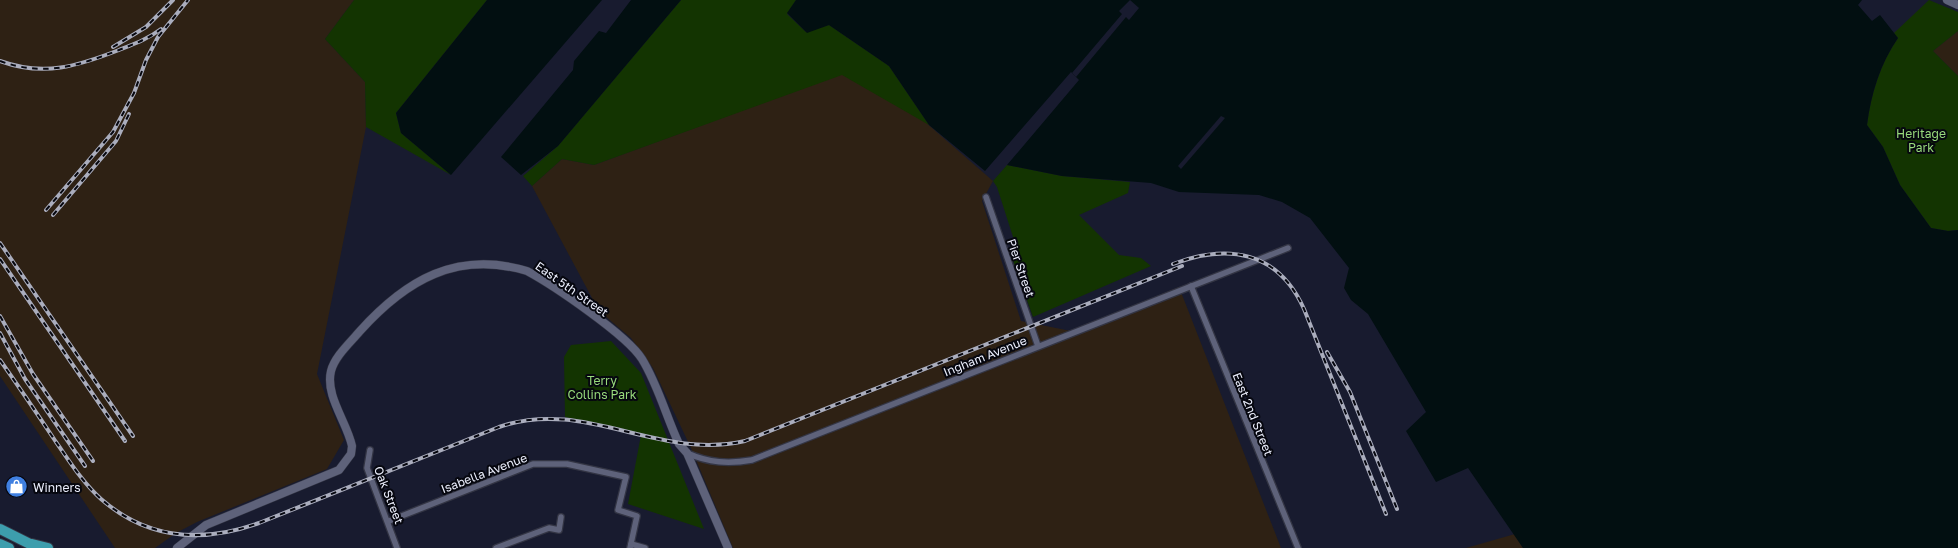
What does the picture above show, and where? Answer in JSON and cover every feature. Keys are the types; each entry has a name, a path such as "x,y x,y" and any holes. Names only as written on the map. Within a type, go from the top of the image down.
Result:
{"highway":[{"path":"0,529 33,546 48,548"},
{"path":"0,544 9,548"}],"street":[{"path":"1947,0 1958,5"},
{"name":"Pier Street","path":"986,197 1038,346"},
{"name":"Ingham Avenue","path":"687,453 713,462 736,463 752,460 1288,248"},
{"name":"East 5th Street","path":"177,548 206,525 338,470 345,463 352,446 329,384 331,369 339,355 378,311 395,296 430,275 451,267 472,264 494,264 527,270 622,338 641,357 676,438 687,453 728,548"},
{"name":"East 2nd Street","path":"1191,286 1298,548"},
{"name":"Oak Street","path":"370,450 367,468 389,521 395,547"},
{"name":"Isabella Avenue","path":"389,521 515,470 550,462 626,477 618,510 637,516 630,546"},
{"path":"496,548 549,528 559,530 561,517"},
{"path":"630,546 645,548"}],"shaded area":[{"path":"0,0 354,0 325,39 365,82 366,127 317,374 344,440 327,469 197,522 176,533 155,548 115,548 0,376"},
{"path":"487,0 602,0 451,175 401,133 396,113"},
{"path":"631,0 681,0 558,146 521,175 501,157 573,70 574,61 599,31 606,33"},
{"path":"796,0 1862,0 1858,5 1872,21 1880,15 1898,38 1886,58 1877,80 1867,125 1883,147 1900,185 1931,228 1948,231 1958,230 1958,548 1523,548 1468,468 1436,482 1406,431 1426,412 1368,314 1351,300 1344,288 1349,268 1310,218 1282,202 1259,195 1179,192 1151,183 1062,176 1007,165 1079,80 1071,72 985,171 929,125 889,66 829,25 807,33 787,13"},
{"path":"1958,31 1958,76 1933,51"},
{"path":"842,74 924,121 993,181 982,201 1021,321 1071,331 1179,287 1281,548 733,548 691,448 653,368 631,338 599,311 532,186 562,159 594,165"},
{"path":"1515,534 1523,548 1466,548"}],"green space":[{"path":"354,0 487,0 396,113 401,133 451,175 366,127 365,82 325,39"},
{"path":"681,0 796,0 787,14 806,32 829,25 889,66 929,125 842,75 594,165 562,159 532,186 523,176 558,146"},
{"name":"Heritage Park","path":"1929,0 1958,12 1958,31 1933,51 1958,76 1958,230 1948,231 1931,228 1900,185 1883,147 1867,125 1877,80 1886,58 1898,38 1894,33"},
{"path":"1007,165 1062,176 1130,182 1128,193 1079,215 1119,255 1141,258 1151,266 1033,317 1010,252 1015,244 997,187 993,181"},
{"name":"Terry Collins Park","path":"611,341 641,373 704,529 628,504 641,435 565,417 564,357 571,345"}],"pier":[{"path":"1130,0 1139,8 1129,20 1126,17 1076,77 1072,73 1122,14 1119,11"},
{"path":"1221,116 1225,118 1181,169 1178,166"}],"railway":[{"path":"113,47 146,27 173,0"},
{"path":"46,210 113,132 134,93 146,60 158,37 188,0"},
{"path":"0,61 31,68 61,68 89,61 130,46 161,29"},
{"path":"53,215 116,141 129,114"},
{"path":"0,243 133,436"},
{"path":"1173,264 1213,254 1232,254 1249,257 1266,264 1280,275 1293,290 1304,309 1386,514"},
{"path":"0,259 125,441"},
{"path":"0,360 77,472 101,499 119,513 138,523 157,530 197,535 238,529 259,523 499,427 531,420 561,419 682,443 713,445 745,441 1182,266"},
{"path":"0,316 33,374 93,461"},
{"path":"0,333 25,379 85,466"},
{"path":"1327,352 1350,392 1397,509"}],"place":[{"name":"Winners","path":"17,487"}]}
